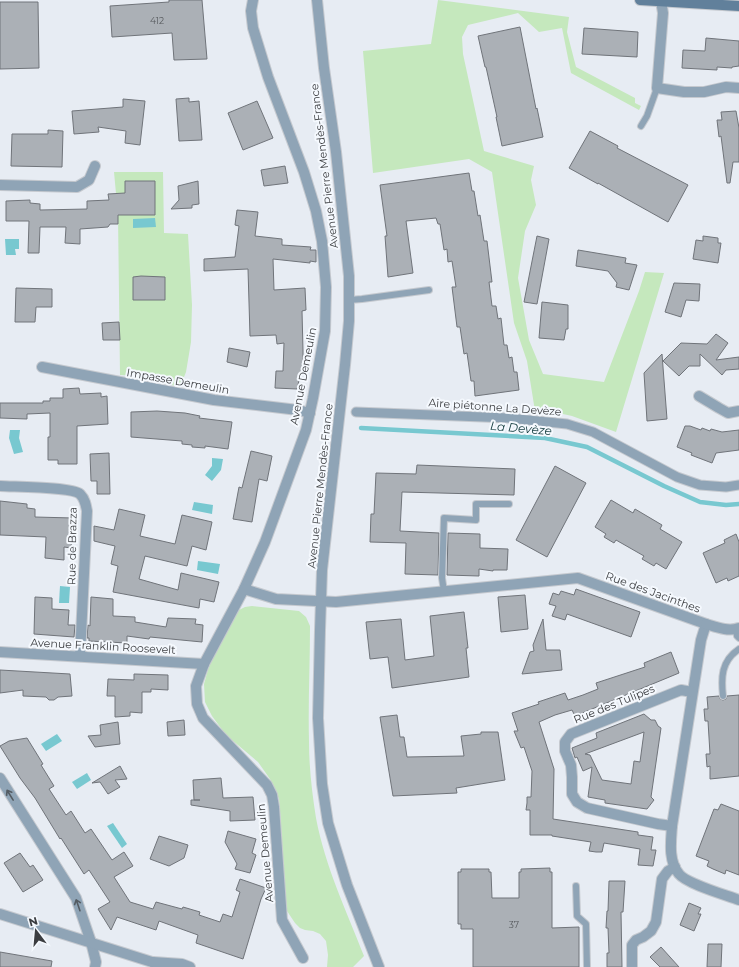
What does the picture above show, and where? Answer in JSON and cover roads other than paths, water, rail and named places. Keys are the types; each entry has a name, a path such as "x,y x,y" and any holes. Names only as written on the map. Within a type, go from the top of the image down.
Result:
{"main road":[{"path":"640,0 739,6"}],"street":[{"name":"Avenue Demeulin","path":"253,0 251,11 253,28 268,77 304,172 316,211 322,241 326,287 325,331 306,430 265,542 244,589 204,664 196,686 197,704 203,718 267,785 272,795 282,920 303,958"},
{"name":"Avenue Pierre Mendès-France","path":"317,0 324,68 336,152 350,300 346,358 322,570 318,718 322,784 328,823 347,885 379,967"},
{"path":"661,1 663,13 657,88 684,92 704,92 726,87 739,88"},
{"path":"0,185 77,187 89,180 95,166"},
{"name":"Impasse Demeulin","path":"42,367 214,400 298,410 310,413"},
{"path":"699,396 728,413 739,411"},
{"name":"Aire piétonne La Devèze","path":"356,412 508,418 567,424 593,432 677,477 700,485 726,487 739,485"},
{"name":"Rue de Brazza","path":"0,486 66,490 79,493 85,500 87,511 80,656"},
{"name":"Rue des Jacinthes","path":"321,602 578,578 706,624 700,640 672,826 671,854 675,867"},
{"path":"244,589 276,599 321,602"},
{"path":"706,624 738,632"},
{"name":"Avenue Franklin Roosevelt","path":"0,652 204,664"},
{"name":"Rue des Tulipes","path":"672,826 587,808 577,802 572,794 571,765 565,751 564,742 571,734 681,690 692,692"},
{"path":"0,778 76,898 91,942 96,967"},
{"path":"632,967 632,945 636,940 651,931 656,922 662,879 668,871 675,867 679,875 689,882 739,900"},
{"path":"0,914 156,964 182,964 190,967"}],"lane":[{"path":"641,126 647,116 657,88"},
{"path":"350,300 429,290"},
{"path":"444,591 442,578 444,518 476,520 476,504 508,504"},
{"path":"723,696 722,680 724,670 729,659 739,649"},
{"path":"576,886 577,916 586,924 587,967"}],"water":[{"path":"155,218 156,227 133,228 133,219"},
{"path":"5,239 19,239 19,249 15,249 16,255 6,255"},
{"path":"10,430 20,430 19,438 23,452 14,454 9,438"},
{"path":"212,458 223,459 221,470 212,481 205,475 212,466"},
{"path":"194,502 213,505 212,514 192,510"},
{"path":"198,561 220,564 218,574 197,570"},
{"path":"60,586 70,587 69,603 59,603"},
{"path":"57,734 62,741 46,751 41,744"},
{"path":"87,773 91,780 77,789 72,782"},
{"path":"113,823 127,844 122,848 107,826"}],"waterway":[{"name":"La Devèze","path":"361,428 545,438 587,447 664,486 700,502 726,505 739,504"}]}
